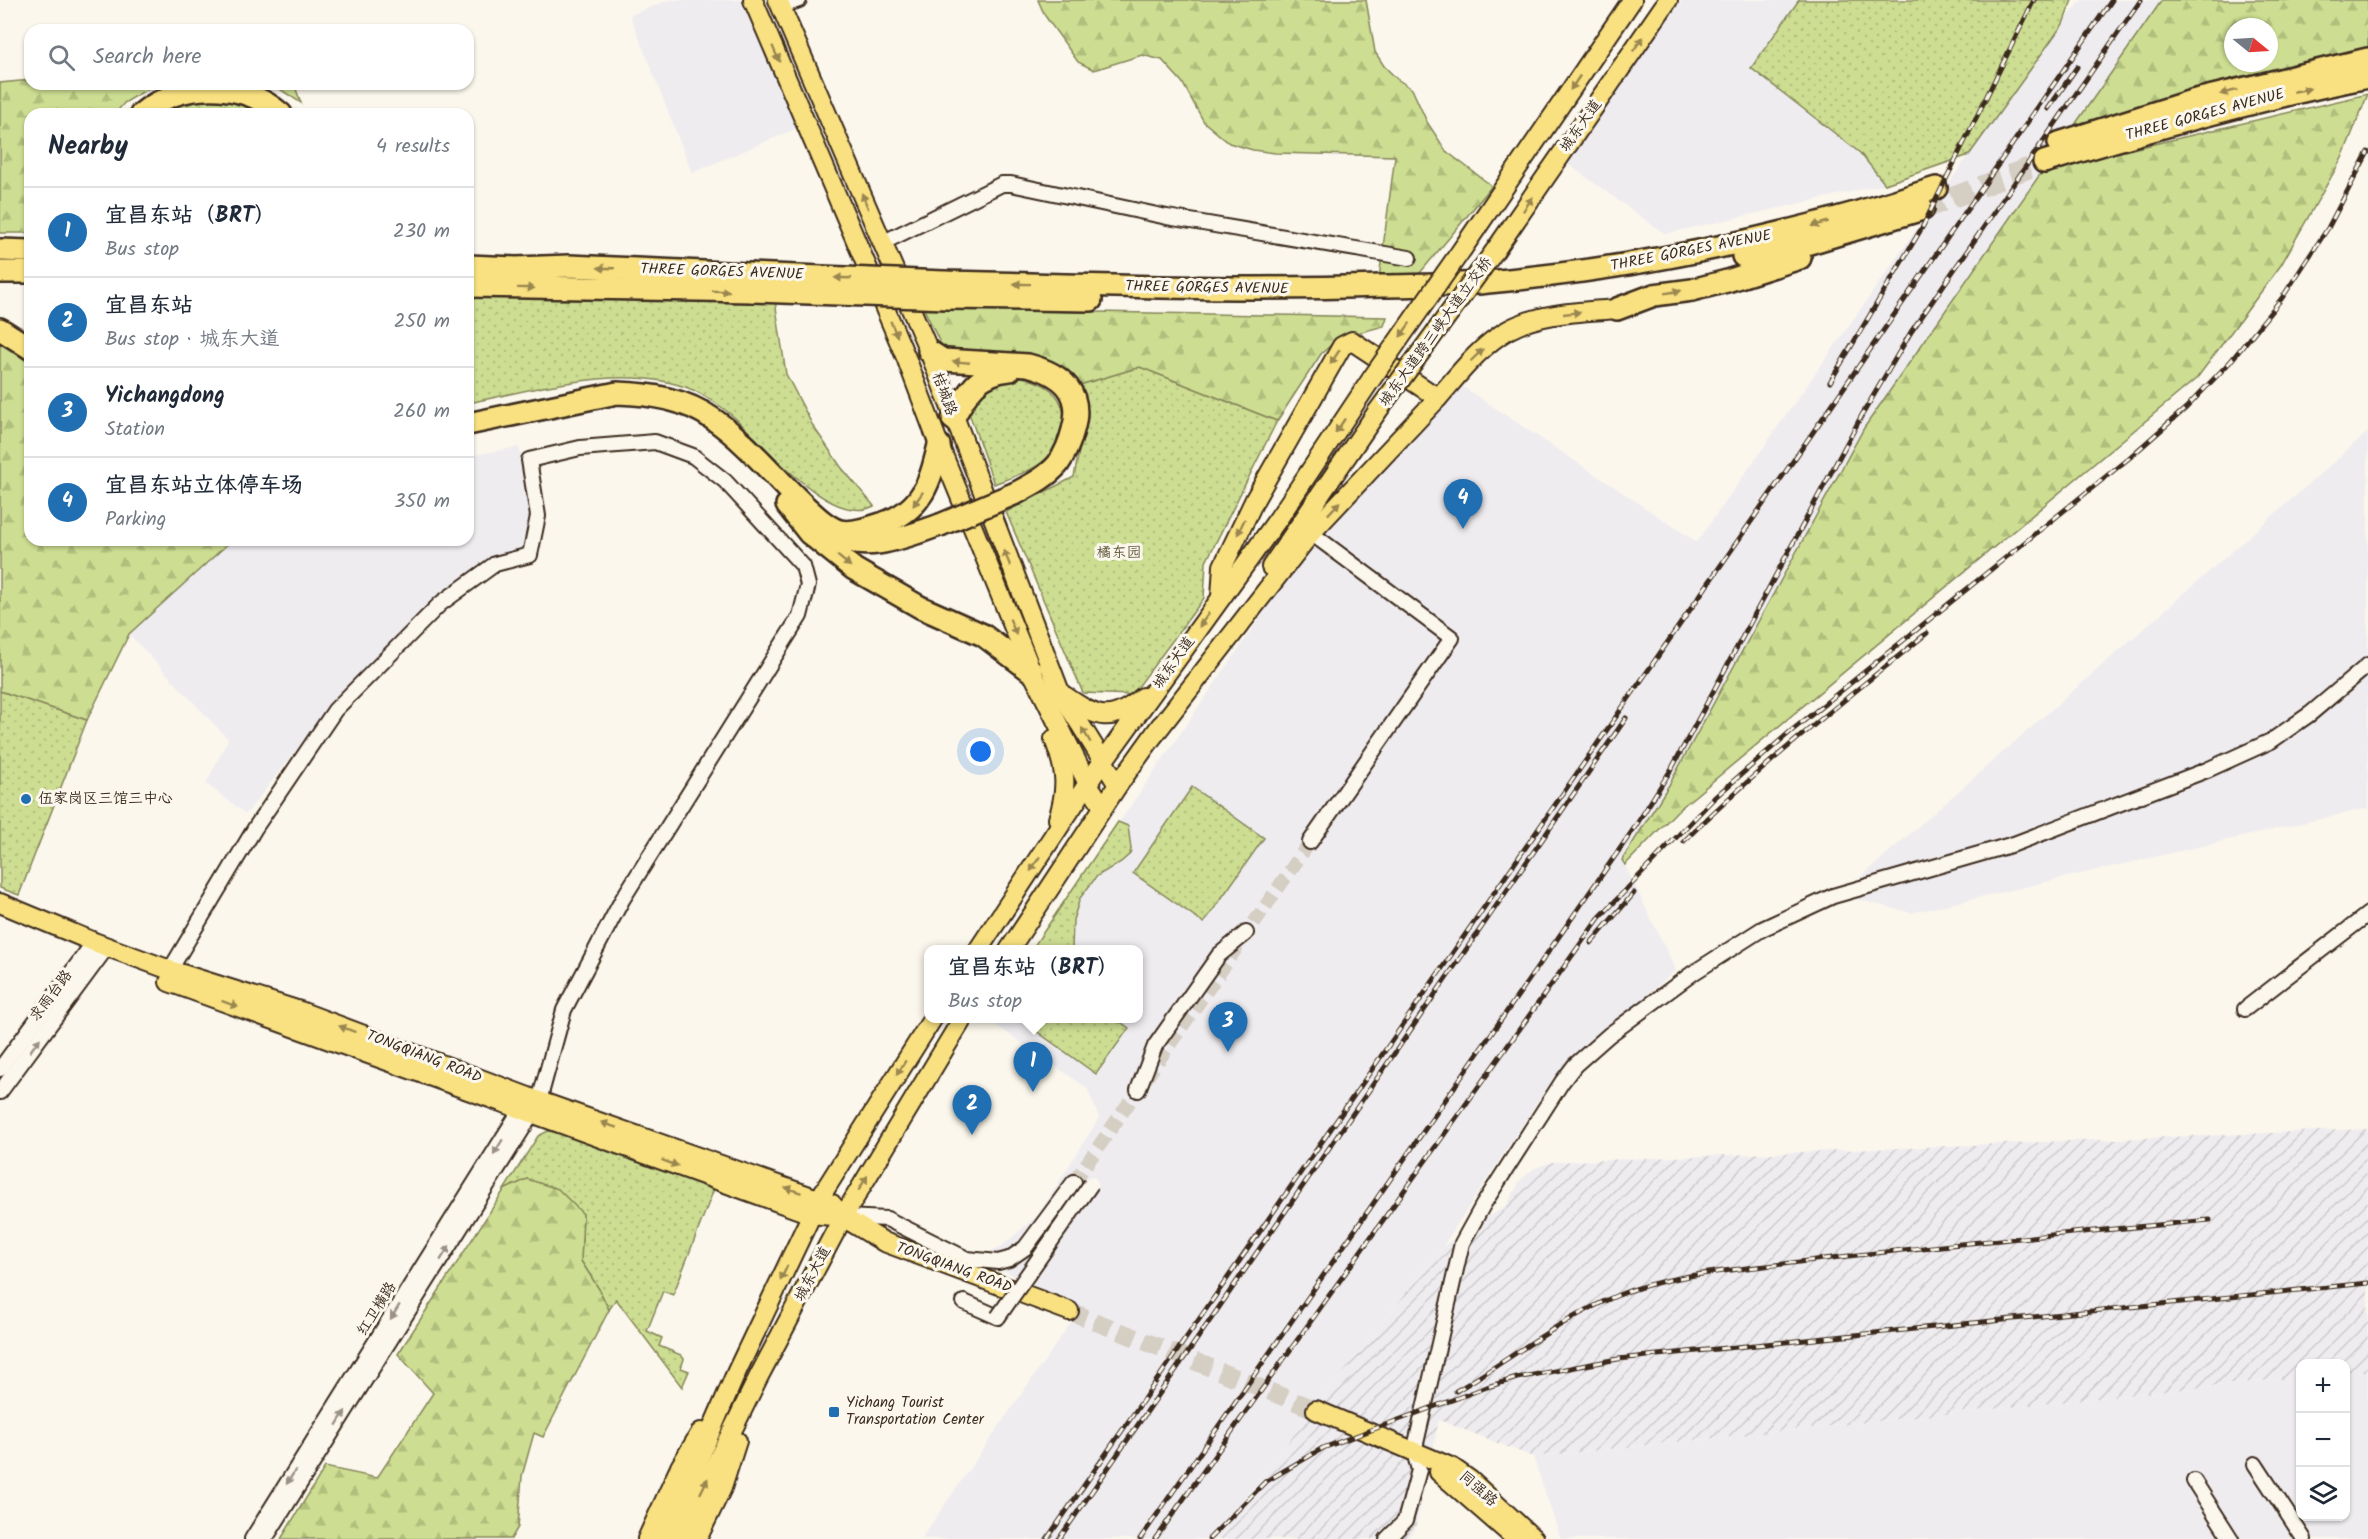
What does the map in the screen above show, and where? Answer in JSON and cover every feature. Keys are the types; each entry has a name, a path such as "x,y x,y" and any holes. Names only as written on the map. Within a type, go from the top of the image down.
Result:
{"highway":[{"name":"THREE GORGES AVENUE","path":"2055,144 2192,101 2368,59"},
{"name":"THREE GORGES AVENUE","path":"2044,162 2179,121 2285,93 2368,77"},
{"path":"136,108 151,96 166,90"},
{"path":"150,108 167,97 187,90"},
{"path":"225,90 242,93 272,108"},
{"path":"257,90 282,108"},
{"name":"THREE GORGES AVENUE","path":"946,290 1280,290 1487,282 1611,267 1691,254 1814,226 1936,188"},
{"name":"THREE GORGES AVENUE","path":"474,266 516,268 569,266 751,282 1272,302 1486,295 1608,280 1803,245 1923,209 1863,238 1727,281 1692,290 1654,295 1617,309"},
{"path":"0,250 24,251"},
{"path":"474,254 569,266"},
{"path":"0,272 24,272"},
{"name":"THREE GORGES AVENUE","path":"474,286 751,282"},
{"path":"0,328 24,344"},
{"path":"787,505 833,537 853,543 882,543 1042,478 1058,463 1070,442 1077,411 1071,391 1063,382 1041,369 1028,365 944,360 929,351"},
{"path":"953,419 976,382 997,371 1027,371 1041,375 1061,389 1068,400 1070,411 1064,443 1036,475 1015,490"},
{"path":"474,410 617,393 641,393 663,397 689,405 712,418 742,443 819,518 852,537 878,538 938,522"},
{"path":"474,423 617,393"},
{"path":"474,438 619,406 645,406 686,415 728,444 787,505 809,533 854,568 920,607 983,635 1032,672"},
{"path":"839,531 883,524 911,509 922,496 933,471 939,445"}],"main road":[{"name":"桔城路","path":"753,0 907,360 939,445 1032,672 1088,784 1103,807"},
{"name":"城东大道","path":"1463,248 1632,0"},
{"name":"城东大道","path":"1494,252 1668,0"},
{"name":"桔城路","path":"779,3 929,351 953,419 1060,692 1118,785"},
{"name":"城东大道跨三峡大道立交桥","path":"1372,378 1463,248"},
{"name":"城东大道跨三峡大道立交桥","path":"1377,412 1494,252"},
{"path":"1154,735 1311,533 1476,356 1508,330 1527,322 1558,315 1617,309"},
{"path":"1221,596 1223,566 1255,499 1302,412 1342,346 1353,341 1438,398"},
{"name":"城东大道","path":"981,945 1088,784 1278,519 1372,378"},
{"name":"城东大道","path":"1012,945 1118,785 1377,412"},
{"path":"1032,672 1066,777 1064,802 1053,837"},
{"path":"1060,692 1097,716 1113,716 1129,709 1159,684"},
{"name":"TONGQIANG ROAD","path":"0,903 97,950 170,970 300,1011 530,1105"},
{"name":"TONGQIANG ROAD","path":"0,912 395,1062 530,1105 815,1207 832,1204 843,1217 884,1242 1069,1311"},
{"name":"城东大道","path":"664,1539 737,1371 815,1207 930,1023"},
{"name":"城东大道","path":"679,1539 759,1376 843,1217 960,1023"},
{"path":"647,1539 680,1467 737,1371"},
{"path":"697,1539 722,1488 759,1376"},
{"name":"同强路","path":"1316,1410 1453,1468 1470,1480 1534,1539"},
{"name":"同强路","path":"1414,1452 1463,1491 1516,1539"}],"street":[{"path":"779,3 799,0"},
{"path":"882,243 1002,184 1011,184 1167,217 1409,258"},
{"path":"170,970 255,828 335,710 440,604 495,564 530,555 538,516 529,460 580,448 656,442 693,456 725,481 803,566 808,585 800,616 622,900 564,1010 530,1105"},
{"path":"1310,842 1452,638 1311,533"},
{"path":"1387,1539 1404,1521 1419,1470 1414,1452 1462,1243 1489,1196 1575,1065 1609,1035 1693,973 1762,929 1833,896 2014,844 2207,771 2271,741 2310,714 2368,665"},
{"path":"2245,1009 2368,914"},
{"path":"1138,1090 1155,1046 1219,956 1246,933"},
{"name":"求雨台路","path":"0,1069 97,950"},
{"name":"求雨台路","path":"0,1092 97,950"},
{"name":"红卫横路","path":"252,1539 530,1105"},
{"name":"红卫横路","path":"266,1539 530,1105"},
{"path":"843,1217 887,1219 966,1259 998,1262 1009,1259 1026,1248 1074,1182"},
{"path":"964,1302 998,1317 1091,1184"},
{"path":"2255,1464 2304,1539"},
{"path":"2194,1481 2231,1539"}],"shaded area":[{"path":"669,0 747,0 802,126 692,173 630,15"},
{"path":"1682,0 1799,0 1751,68 1860,153 1885,184 1665,234 1565,162"},
{"path":"2082,0 2162,0 1864,428 1669,785 1622,859 1676,970 1554,1077 1443,1246 1212,1539 921,1539 1081,1308 959,1249 985,1254 1002,1246 1039,1214 1099,1118 1087,1088 993,1023 1143,1023 1143,945 1035,945 1306,551 1462,386 1697,542 2053,35"},
{"path":"2368,432 2368,808 1911,913 1840,895"},
{"path":"519,447 534,518 526,552 496,560 332,705 246,814 206,784 228,739 129,634 225,546 474,546 474,455"},
{"path":"2368,1129 2368,1367 2366,1371 2350,1373 2350,1359 2296,1359 2296,1377 1533,1457 1439,1420 1415,1530 1405,1539 1212,1539 1443,1246 1507,1205 1519,1182 1533,1169 1552,1162"},
{"path":"2368,1367 2368,1539 1561,1539 1533,1457 2296,1377 2296,1521 2350,1521 2350,1373 2366,1371"}],"green space":[{"path":"1038,0 1366,0 1375,52 1384,66 1412,89 1427,122 1446,151 1492,186 1415,279 1379,278 1395,156 1275,153 1229,143 1204,122 1182,82 1162,60 1142,55 1094,70 1078,62 1045,16"},
{"path":"1799,0 2072,0 2063,24 1969,155 1885,184 1860,153 1751,68"},
{"path":"2162,0 2368,0 2368,50 2278,69 2278,18 2224,18 2224,72 2262,72 2238,77 2074,126"},
{"path":"24,81 24,90 146,90 120,108 24,108 24,233 0,233 0,83"},
{"path":"281,90 296,90 301,103"},
{"path":"2368,94 2342,158 2281,265 2197,378 1677,811 1625,865 1622,860 1669,785 1864,428 2043,170"},
{"path":"233,97 259,108 164,108 180,99"},
{"path":"474,296 775,301 786,374 813,426 841,467 874,506 857,510 838,505 819,495 780,463 726,410 693,390 667,382 639,378 610,378 552,385 474,402"},
{"path":"924,309 1387,317 1384,326 1339,338 1321,354 1277,421 1140,367 1076,386 982,352 942,347"},
{"path":"0,341 24,359 24,546 225,546 129,634 87,720 0,691"},
{"name":"橘东园","path":"1140,367 1277,421 1206,562 1204,598 1132,695 1083,693 1006,512 1074,477 1085,420 1076,386"},
{"path":"1016,375 1040,383 1055,394 1064,413 1062,434 1058,444 1045,460 1027,471 994,484 968,410 988,388"},
{"name":"伍家岗区三馆三中心","path":"0,691 87,720 19,895 0,888"},
{"path":"1192,787 1264,838 1204,923 1133,873"},
{"path":"1118,822 1128,826 1130,854 1097,876 1080,898 1073,920 1072,945 1035,945"},
{"path":"1025,1023 1122,1023 1129,1028 1096,1074"},
{"path":"548,1131 565,1134 714,1189 673,1295 663,1291 647,1331 662,1338 659,1346 681,1355 684,1359 681,1368 689,1371 682,1387 616,1299 609,1310 581,1261 583,1214 527,1179 504,1190 538,1136"},
{"path":"527,1179 558,1189 583,1214 581,1261 609,1310 543,1437 534,1433 522,1476 518,1527 511,1539 281,1539 325,1467 377,1478 433,1393 398,1354 504,1190"}],"tunnel":[{"path":"1923,209 2044,162"},
{"path":"1074,1182 1310,842"},
{"path":"1069,1311 1316,1410"}],"railway":[{"path":"1830,382 1923,226 2034,0"},
{"path":"1047,1539 2112,0"},
{"path":"1140,1539 1633,830 1672,768 1862,415 1911,332 2141,0"},
{"path":"2048,109 2077,67"},
{"path":"1155,1539 1599,918 1714,798 1790,732 2129,458 2186,408 2230,362 2282,298 2328,228 2368,152"},
{"path":"1684,841 1773,760 1927,633"},
{"path":"1059,1539 1626,718"},
{"path":"1591,943 1634,893"},
{"path":"1456,1391 1574,1317 1616,1296 1660,1282 1706,1273 1850,1256 2210,1220"},
{"path":"1209,1539 1265,1482 1323,1448 1517,1378 1618,1359 2368,1283"}],"place":[{"name":"宜昌东站立体停车场","path":"1463,529"},
{"name":"伍家岗区三馆三中心","path":"26,799"},
{"name":"Yichangdong","path":"1228,1052"},
{"name":"宜昌东站（BRT）","path":"1033,1092"},
{"name":"宜昌东站","path":"972,1135"},
{"name":"Yichang Tourist Transportation Center","path":"834,1412"}]}
